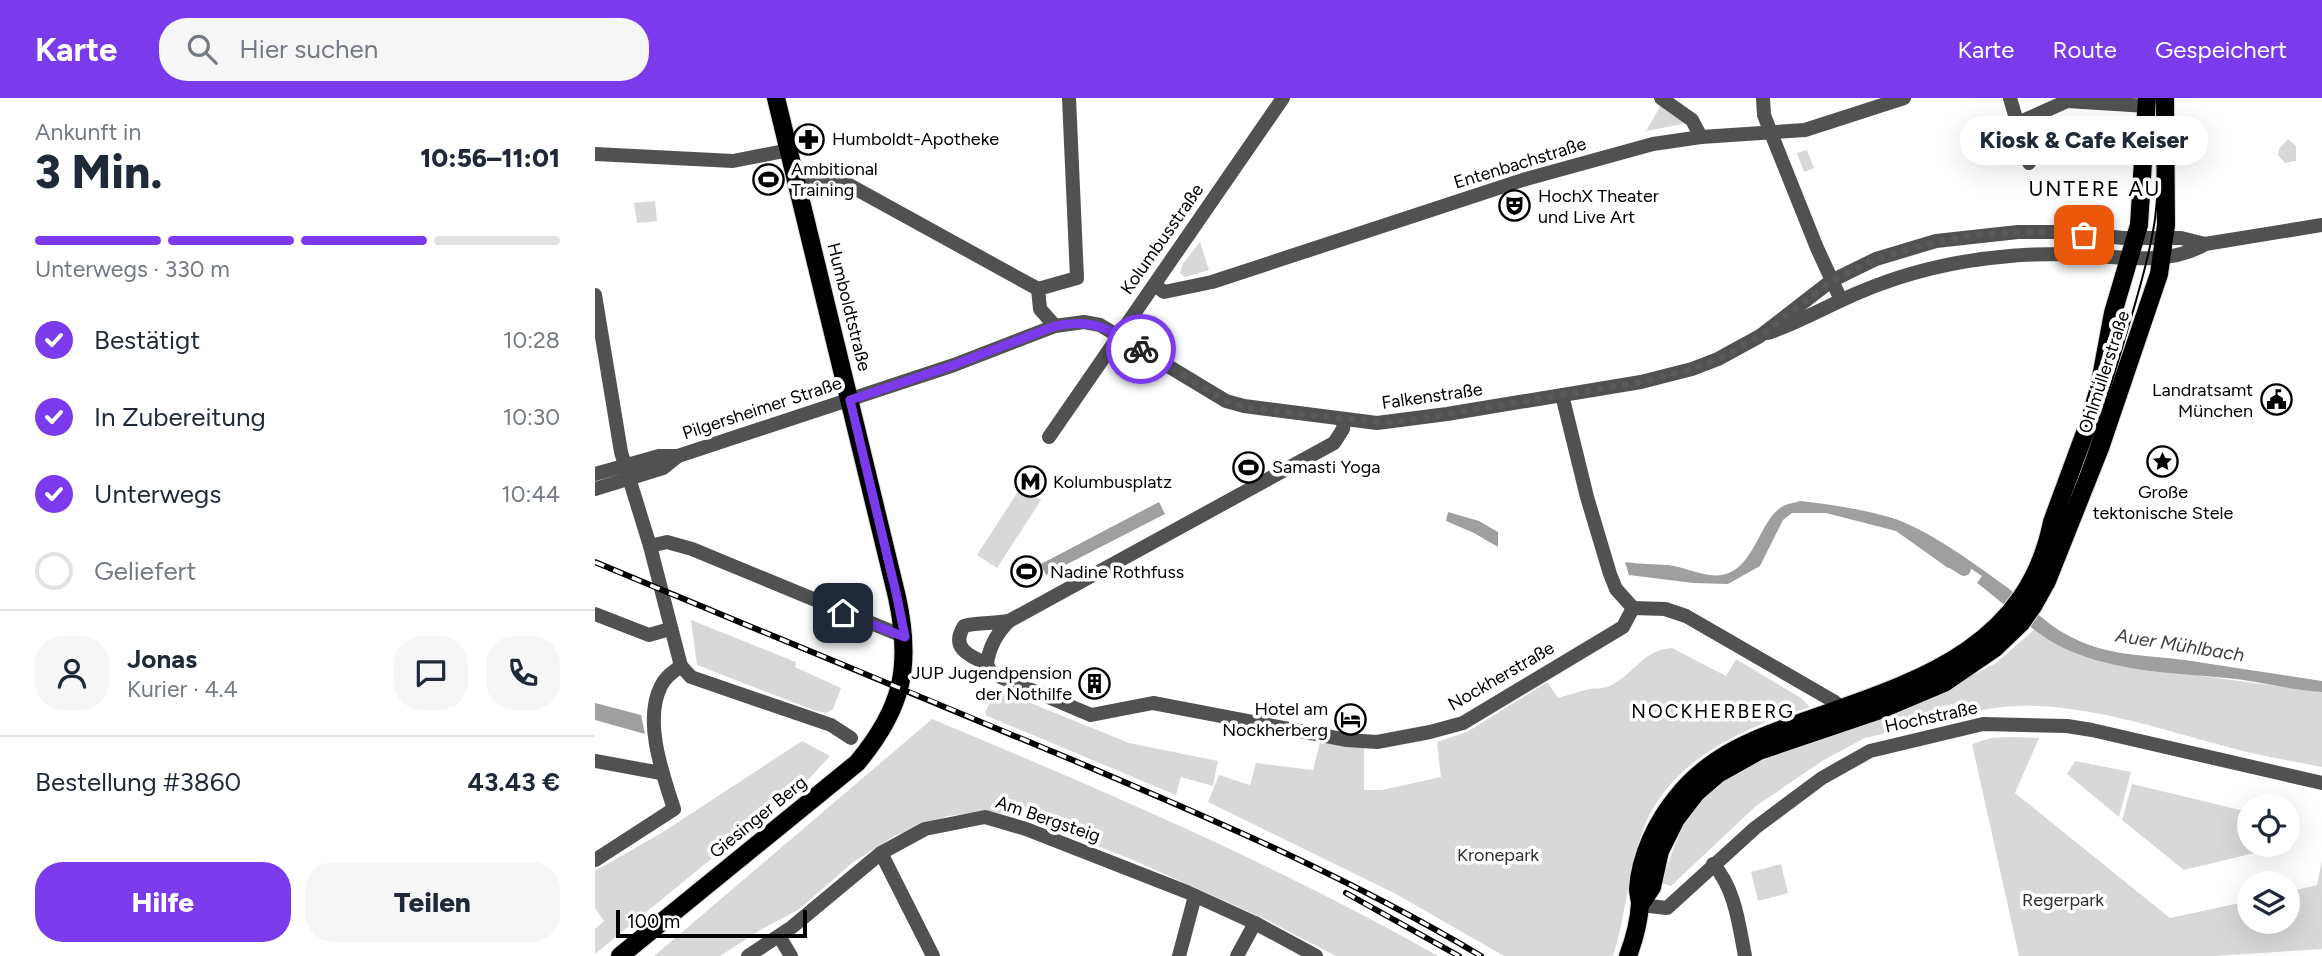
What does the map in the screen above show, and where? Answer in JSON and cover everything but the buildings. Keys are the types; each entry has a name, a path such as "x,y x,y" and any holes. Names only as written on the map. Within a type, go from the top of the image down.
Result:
{"main road":[{"name":"Humboldtstraße","path":"776,98 897,597 905,637 905,654 898,691"},
{"name":"Ohlmüllerstraße","path":"1640,905 1652,887 1660,851 1676,819 1691,799 1718,774 1759,751 1926,692 1975,664 2007,638 2027,614 2047,581 2081,499 2121,387 2164,248 2165,98"},
{"name":"Ohlmüllerstraße","path":"1640,905 1640,877 1654,834 1671,804 1693,779 1711,764 1739,746 1920,678 1952,662 1986,637 2019,602 2049,539 2052,522 2099,388 2113,313 2142,208 2147,102"},
{"name":"Giesinger Berg","path":"620,956 857,763 884,726 898,691"},
{"path":"1628,956 1640,905"}],"street":[{"path":"798,187 818,183 849,185 1038,289 1077,278 1069,98"},
{"name":"Kolumbusstraße","path":"1049,437 1283,98"},
{"path":"1661,98 1692,120 1700,137"},
{"path":"1763,98 1764,115 1841,300"},
{"name":"Entenbachstraße","path":"1155,285 1164,292 1212,282 1526,179 1653,145 1700,137 1805,130 1904,98"},
{"path":"2010,98 2029,163"},
{"path":"2018,122 2067,101 2147,102"},
{"path":"595,154 733,161 789,150"},
{"path":"2164,248 2179,255 2194,251 2204,244 2322,227"},
{"name":"Falkenstraße","path":"1119,335 1226,401 1244,407 1392,423 1674,374 1718,359 1760,336 1831,281 1876,259 1936,241 1971,235 2067,232 2135,239 2164,248"},
{"name":"Falkenstraße","path":"1760,336 1879,285 1943,266 2040,254 2129,257 2164,248"},
{"path":"1038,289 1040,309 1055,326"},
{"path":"595,295 627,472 650,546 681,666 691,677 831,725 851,738"},
{"name":"Pilgersheimer Straße","path":"595,489 659,456 678,456 850,400 954,365 1055,326 1087,323 1100,325 1119,335"},
{"path":"1562,395 1587,497 1616,589 1633,608 1672,610 1835,702 1838,709"},
{"path":"988,664 988,656 998,631 1009,621 1334,443 1343,429 1343,419"},
{"name":"Pilgersheimer Straße","path":"595,474 627,472"},
{"path":"650,546 667,542 692,549 905,637"},
{"name":"Nockherstraße","path":"1009,621 964,626 958,635 960,646 966,653 988,664 991,673 1091,715 1153,703 1342,739 1377,742 1463,723 1623,627 1633,608"},
{"path":"595,614 649,635 670,629"},
{"path":"595,860 674,809 661,773 656,735 657,698 667,677 681,666"},
{"name":"Hochstraße","path":"1640,905 1667,908 1713,864 1798,794 1847,762 1876,749 1983,724 2067,726 2092,730 2322,783"},
{"path":"595,761 661,773"},
{"name":"Am Bergsteig","path":"748,956 779,936 881,853 925,829 985,817 1049,837 1195,896 1255,923 1316,956"},
{"path":"881,853 933,956"},
{"path":"1713,864 1723,874 1733,900 1745,956"},
{"path":"1179,956 1195,896"},
{"path":"1237,956 1255,923"},
{"path":"779,936 791,956"}],"green space":[{"path":"1661,105 1688,123 1646,131"},
{"path":"2288,139 2296,146 2296,161 2285,163 2278,155 2279,149"},
{"path":"1807,150 1814,168 1804,172 1797,153"},
{"path":"655,201 657,221 637,223 634,203"},
{"path":"1200,242 1209,270 1185,277 1180,273 1182,265"},
{"path":"1021,487 1041,500 997,568 977,555"},
{"path":"691,620 796,662 795,667 841,688 833,709 826,713 816,711 697,665"},
{"path":"2035,629 2050,640 2105,663 2322,692 2322,767 2243,751 2143,724 2072,709 2003,707 1971,713 1967,701 1934,708 1936,721 1865,738 1822,761 1756,806 1671,886 1662,883 1676,843 1691,814 1701,801 1729,778 1749,766 1952,686 1996,663"},
{"name":"Kronepark","path":"1672,648 1726,676 1736,659 1801,698 1810,707 1762,724 1716,747 1676,778 1660,798 1641,835 1613,956 1504,956 1396,894 1208,802 1219,775 1250,785 1256,763 1313,770 1320,742 1364,746 1364,790 1382,790 1441,777 1437,742 1467,732 1547,682 1558,698 1605,688 1616,683 1652,654"},
{"path":"996,689 1129,743 1218,761 1213,786 1181,777 1176,795 987,716 985,713"},
{"path":"932,719 1125,801 1252,860 1377,922 1438,956 1336,956 1263,918 1133,860 1040,823 990,811 948,816 894,836 852,863 798,910 720,956 654,956"},
{"name":"Regerpark","path":"1991,738 2039,738 2015,793 2170,918 2237,904 2237,934 2300,934 2300,889 2317,885 2322,860 2322,949 2215,956 2019,956 1972,744"},
{"path":"802,741 830,756 809,779 595,954 595,929 604,921 595,908 595,871 663,832"},
{"path":"2075,761 2131,772 2119,817 2067,774"},
{"path":"2132,784 2237,809 2238,857 2184,870 2122,820"},
{"path":"1781,864 1788,893 1758,901 1751,872"}],"shaded area":[{"path":"1800,501 1845,507 1904,522 1951,548 2008,588 2054,627 2085,643 2127,654 2322,681 2322,692 2237,679 2130,668 2088,658 2056,644 2032,628 1977,583 1982,576 1967,566 1948,568 1896,531 1826,513 1792,513 1783,520 1760,566 1728,584 1693,583 1629,575 1625,562 1676,566 1708,575 1731,572 1746,559 1773,515 1782,507"},
{"path":"1159,502 1165,514 1046,575 1041,564"},
{"path":"1448,512 1479,521 1498,532 1498,547 1446,521"},
{"path":"595,703 641,715 645,734 595,720"}],"waterway":[{"name":"Auer Mühlbach","path":"1944,556 1964,569"}],"tram line":[{"path":"1631,956 1657,844 1678,805 1694,787 1712,772 1754,748 1887,701 1948,674 1991,645 2029,601 2054,549 2089,451 2144,271 2157,204 2161,98"}],"railway":[{"path":"595,562 1230,828 1382,901 1481,956"},
{"path":"1346,893 1459,956"}],"way so far":[{"path":"1141,349 1210,392 1244,407 1392,423 1641,382 1692,369 1718,359 1760,336 1831,281 1876,259 1936,241 1971,235 2018,232 2067,232 2084,235"}],"place":[{"name":"Humboldt-Apotheke","path":"809,139"},
{"name":"Ambitional Training","path":"768,179"},
{"name":"HochX Theater und Live Art","path":"1515,206"},
{"name":"Kiosk & Cafe Keiser","path":"2084,235"},
{"name":"Landratsamt München","path":"2276,400"},
{"name":"Große tektonische Stele","path":"2163,461"},
{"name":"Samasti Yoga","path":"1249,467"},
{"name":"Kolumbusplatz","path":"1030,482"},
{"name":"Nadine Rothfuss","path":"1027,572"},
{"name":"JUP Jugendpension der Nothilfe","path":"1095,683"},
{"name":"Hotel am Nockherberg","path":"1351,719"}],"district":[{"name":"UNTERE AU","path":"2095,188"},
{"name":"NOCKHERBERG","path":"1713,711"}],"route":[{"path":"843,613 905,637 850,400 1069,323 1100,325 1141,349"}]}
